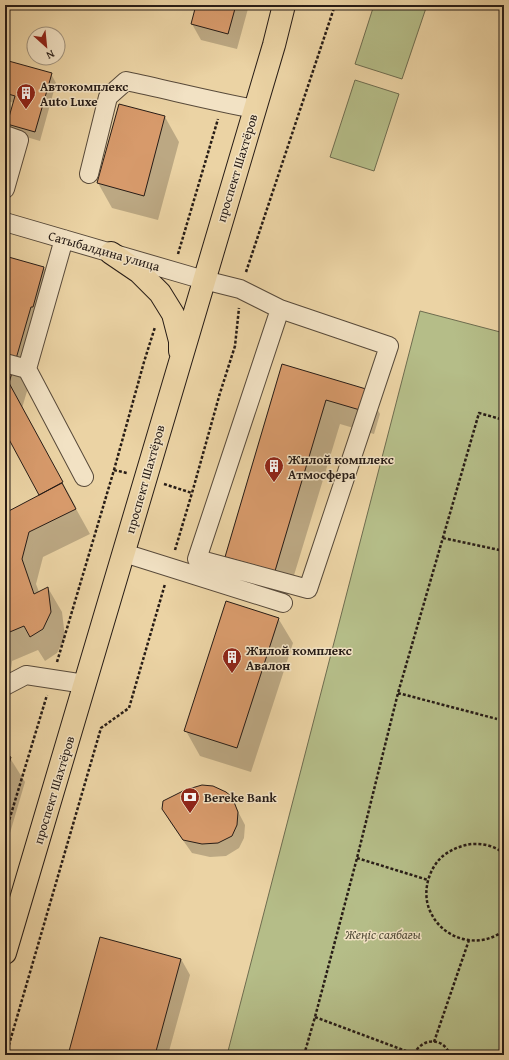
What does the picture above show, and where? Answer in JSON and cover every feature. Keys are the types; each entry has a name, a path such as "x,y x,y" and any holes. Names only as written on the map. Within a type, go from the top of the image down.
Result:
{"main road":[{"name":"проспект Шахтёров","path":"5,953 274,45 284,5"},
{"path":"111,253 139,272 160,293 174,314 180,341 180,362"}],"street":[{"path":"89,174 108,97 126,81 255,109"},
{"path":"5,136 19,140 5,189"},
{"name":"Сатыбалдина улица","path":"5,222 204,280 240,289 280,309 389,346 308,589 197,559 280,309"},
{"path":"64,239 27,369 84,477"},
{"path":"5,363 27,369"},
{"path":"124,553 283,603"},
{"path":"5,686 26,675 85,684"}],"path":[{"path":"6,1055 101,728 129,708 235,346 240,289 335,5"},
{"path":"176,261 223,103"},
{"path":"5,834 114,470 144,362 164,300"},
{"path":"304,1055 357,858 398,693 479,413 504,420"},
{"path":"443,538 504,551"},
{"path":"398,693 497,719"},
{"path":"504,854 487,845 472,844 457,847 444,855 434,866 428,880 426,897 430,913 440,926 453,936 469,940 483,940 496,936 504,931"},
{"path":"357,858 428,880"},
{"path":"434,1042 469,940"},
{"path":"315,1017 414,1054 417,1048 422,1044 434,1042 445,1047 450,1055"}],"green space":[{"path":"374,5 427,5 402,79 355,64"},
{"path":"355,80 399,94 374,171 330,157"},
{"name":"Жеңіс саябағы","path":"420,311 504,333 504,1055 227,1055"}],"building":[{"path":"196,5 236,5 228,34 191,24"},
{"name":"Автокомплекс Auto Luxe","path":"5,60 52,73 35,132 7,124 15,96 5,93"},
{"path":"119,104 165,116 144,196 97,183"},
{"path":"5,256 44,267 9,383 63,482 39,495 5,432"},
{"name":"Жилой комплекс Атмосфера","path":"282,364 366,389 360,410 326,400 275,571 225,557"},
{"path":"62,483 76,509 29,532 22,559 34,594 48,587 51,612 43,629 30,637 24,626 5,634 5,513"},
{"name":"Жилой комплекс Авалон","path":"226,601 279,618 237,748 184,731"},
{"path":"5,755 11,757 5,778"},
{"path":"202,785 213,786 226,792 232,797 238,812 237,825 232,836 218,843 202,844 183,840 162,809 163,801 185,790"},
{"path":"100,937 181,959 155,1055 68,1055"}],"place":[{"name":"Автокомплекс Auto Luxe","path":"26,110"},
{"name":"Жилой комплекс Атмосфера","path":"274,483"},
{"name":"Жилой комплекс Авалон","path":"232,674"},
{"name":"Bereke Bank","path":"190,814"}]}
